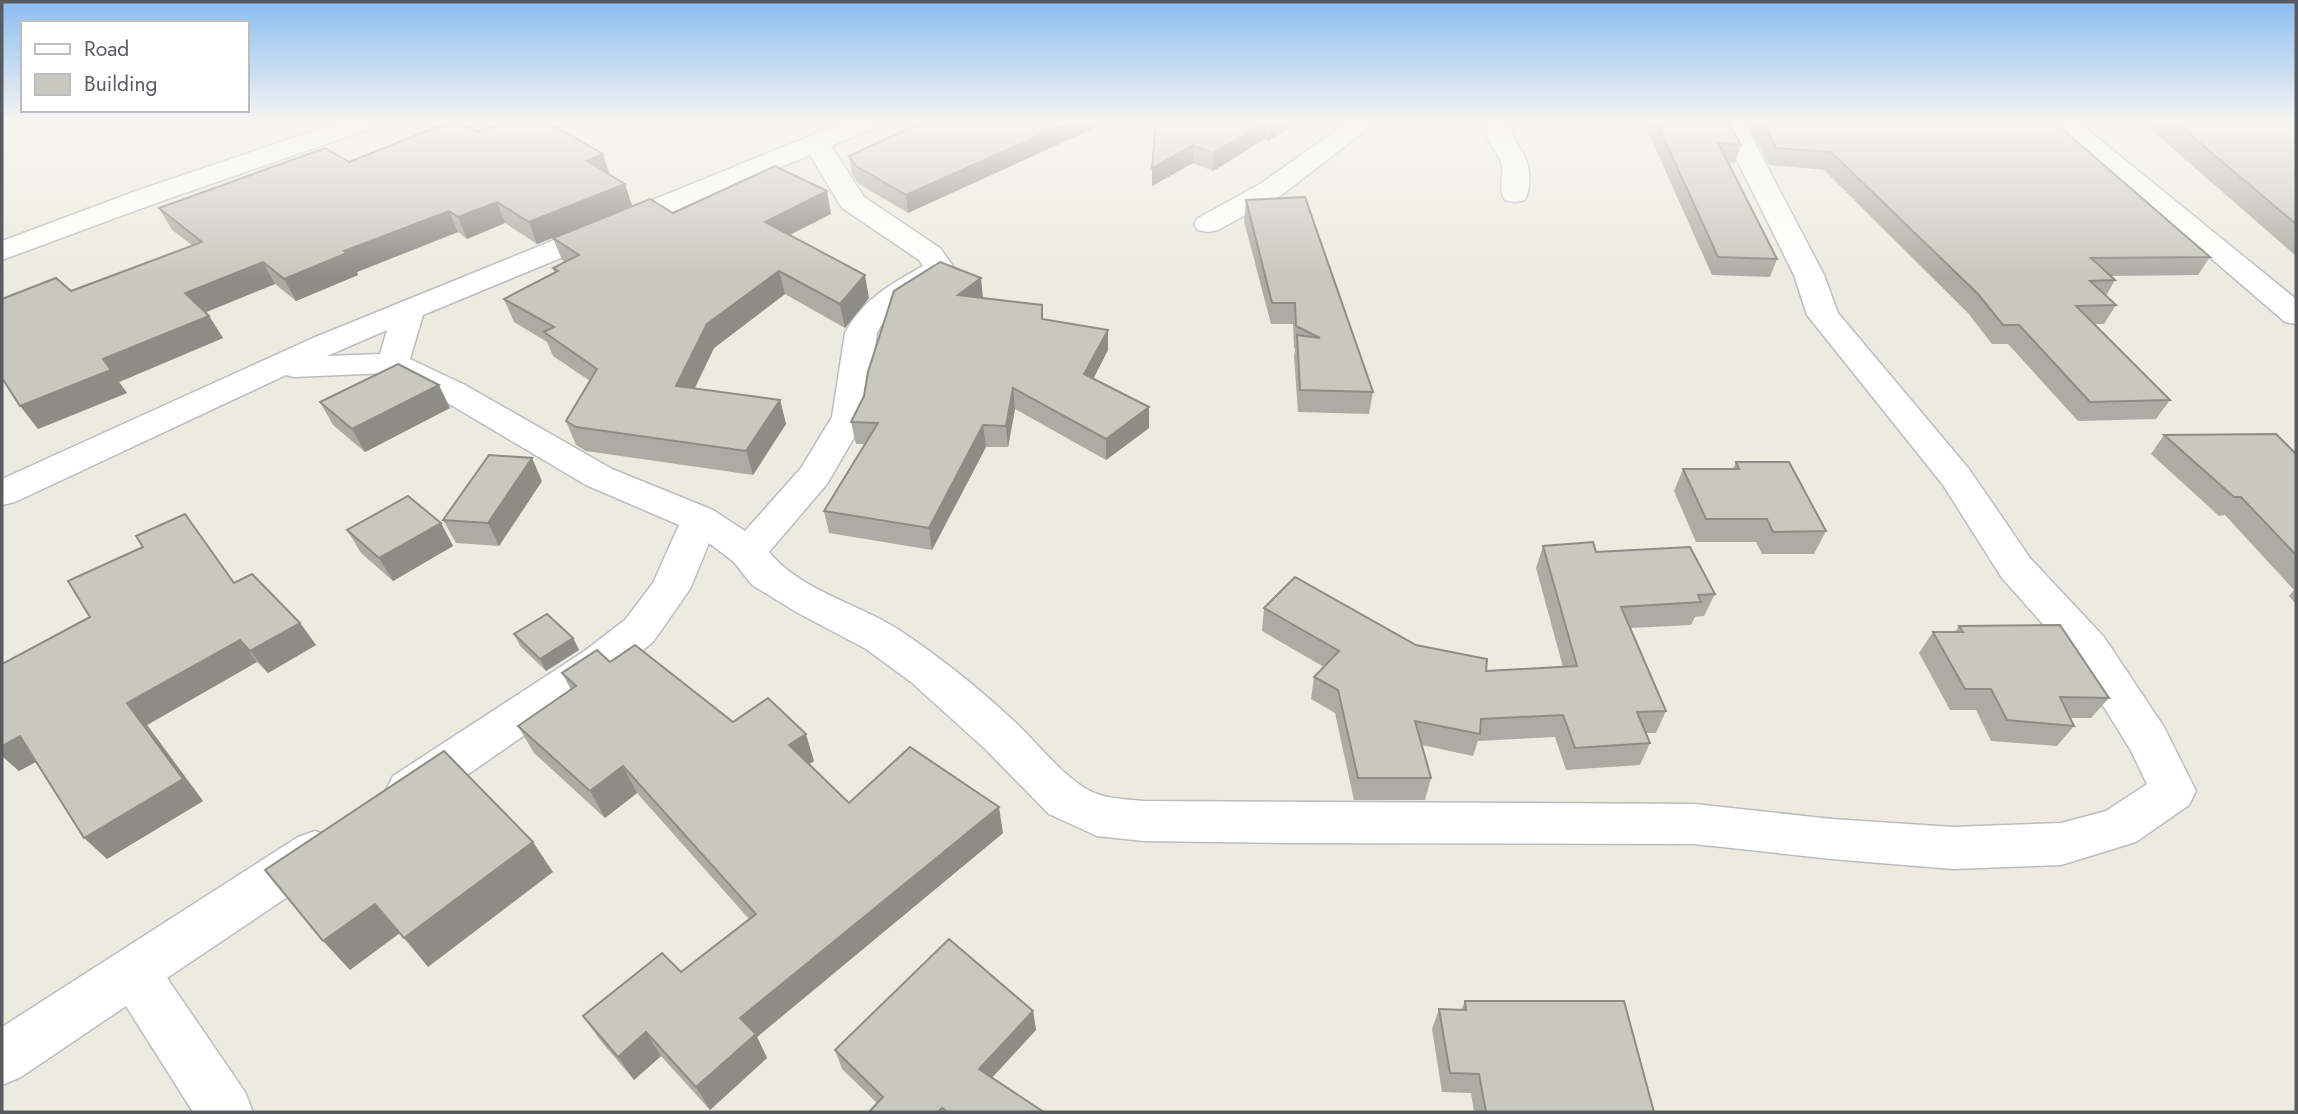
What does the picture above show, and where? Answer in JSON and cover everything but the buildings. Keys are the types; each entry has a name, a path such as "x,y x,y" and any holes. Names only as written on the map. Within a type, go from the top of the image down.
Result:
{"street":[{"path":"2,251 217,173"},
{"path":"2,493 273,368 745,173"},
{"path":"748,552 814,476 849,417 861,333 866,320 888,300 940,269 930,254 852,202 836,173"},
{"path":"1208,224 1270,190 1294,173"},
{"path":"1514,173 1515,194"},
{"path":"273,368 393,363 453,392 599,477 699,519 748,552 766,575 812,603 880,638 926,671 1000,735 1065,800 1097,817 1144,821 1293,823 1694,824 1832,839 1953,848 2062,844 2119,828 2173,791 2148,740 2089,648 2017,568 1956,477 1823,315 1809,275 1758,173"},
{"path":"2128,173 2219,253 2280,299 2296,315"},
{"path":"393,363 409,310"},
{"path":"2,1058 587,671 639,631 670,589 699,519"},
{"path":"134,973 225,1112"}]}
